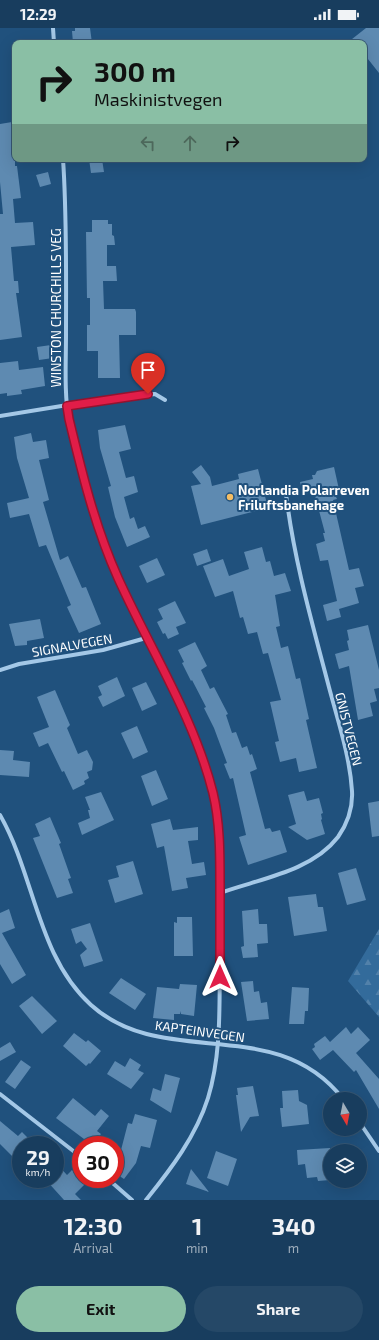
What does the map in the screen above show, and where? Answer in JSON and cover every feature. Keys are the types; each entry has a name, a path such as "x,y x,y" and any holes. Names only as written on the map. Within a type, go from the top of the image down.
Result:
{"street":[{"path":"53,28 54,40"},
{"name":"WINSTON CHURCHILLS VEG","path":"63,162 67,406 73,438 99,530 114,568 146,638 186,717 209,781 217,812 220,894 218,1043 212,1084 201,1117 185,1147 146,1200"},
{"path":"0,416 148,394 155,394 165,400"},
{"name":"GNISTVEGEN","path":"220,894 287,870 313,858 338,837 347,822 351,808 352,792 347,757 298,565 286,494"},
{"name":"SIGNALVEGEN","path":"0,670 19,664 104,650 146,638"},
{"name":"KAPTEINVEGEN","path":"0,815 15,844 44,929 59,964 69,981 91,1005 117,1022 142,1032 174,1040 218,1043 268,1051 302,1063 324,1080 335,1092"},
{"path":"0,1094 72,1150"},
{"path":"367,1133 379,1151"},
{"path":"118,1188 132,1200"}],"green space":[{"path":"379,929 379,1017 348,981"}],"building":[{"path":"75,28 90,28 92,40 73,40 72,31 75,31"},
{"path":"366,28 379,28 379,73 367,58 367,40 351,40"},
{"path":"12,122 12,162 15,162 15,166 17,166 21,198 13,199 15,223 33,222 35,245 11,247 14,281 18,281 19,293 16,293 22,337 0,340 0,214 3,214 0,182 0,124"},
{"path":"89,162 102,162 104,172 91,173"},
{"path":"48,172 51,184 40,187 36,175"},
{"path":"92,220 108,220 108,224 112,224 112,235 114,236 115,245 107,245 107,266 116,266 117,281 103,281 104,309 135,309 136,312 136,335 119,335 120,378 98,378 98,351 87,351 87,325 90,325 90,298 87,298 86,232 92,232"},
{"path":"51,345 53,358 39,360 37,347"},
{"path":"18,361 19,370 43,367 45,386 21,390 22,394 7,396 7,393 0,394 0,363"},
{"path":"125,425 131,449 119,452 126,478 134,476 138,492 124,497 130,519 134,517 138,529 145,526 150,537 127,547 115,517 108,487 111,486 100,448 98,430"},
{"path":"31,433 33,442 46,440 49,458 39,460 49,500 43,502 60,560 68,556 82,588 86,587 101,624 79,633 67,607 71,605 46,545 39,547 29,514 10,518 7,503 29,498 17,458 14,437"},
{"path":"201,465 210,477 212,486 239,479 238,474 258,469 268,508 201,525 191,486 201,484 192,472"},
{"path":"334,467 340,494 335,495 337,499 333,500 349,570 359,568 364,586 355,588 359,603 339,609 341,617 327,621 323,605 337,601 328,560 320,561 316,544 325,541 323,533 325,533 314,492 303,494 300,482 313,479 312,475 315,475 317,471"},
{"path":"262,547 266,562 270,561 274,576 285,573 291,591 275,595 280,626 276,627 281,648 288,646 296,679 300,678 309,719 306,720 317,768 299,772 296,758 280,762 275,742 279,741 270,702 281,700 268,653 263,654 257,632 248,634 243,617 240,618 233,591 215,597 203,566 223,559 229,576 249,569 244,552"},
{"path":"207,549 211,561 197,566 193,554"},
{"path":"157,558 165,575 147,583 139,566"},
{"path":"175,601 186,623 176,627 179,634 168,639 165,633 163,634 157,622 163,619 158,609"},
{"path":"40,619 44,638 27,641 27,645 15,646 9,624"},
{"path":"368,625 379,670 379,688 374,689 377,701 370,703 373,716 358,720 349,666 339,669 335,654 349,650 347,630"},
{"path":"195,642 207,666 201,670 210,689 214,687 228,714 226,715 232,733 236,732 242,748 247,746 250,755 252,754 257,769 250,772 265,829 270,828 272,832 280,830 287,852 248,865 239,837 246,835 233,778 230,779 224,764 227,763 214,728 204,708 206,707 182,663 184,662 178,650"},
{"path":"117,677 125,696 103,707 98,697 102,695 98,686"},
{"path":"146,682 157,704 142,711 132,688"},
{"path":"55,690 70,725 67,728 78,754 87,750 93,762 92,770 87,772 89,778 84,781 85,784 73,790 64,771 62,772 48,743 39,747 33,733 49,727 37,697"},
{"path":"137,726 148,752 133,759 121,733"},
{"path":"0,750 14,751 13,760 30,762 29,777 0,775"},
{"path":"156,770 168,799 152,806 141,776"},
{"path":"304,791 307,801 319,798 323,813 321,814 321,820 325,834 307,840 288,827 296,824 288,795"},
{"path":"101,792 114,820 82,835 78,823 90,818 88,810 90,810 85,797"},
{"path":"379,801 379,836 372,837 368,803"},
{"path":"50,817 61,843 59,844 71,878 68,879 73,893 57,898 33,838 40,836 35,824"},
{"path":"170,819 173,830 198,827 198,840 188,841 192,864 204,862 206,875 186,878 188,888 172,891 164,846 157,848 151,824"},
{"path":"133,861 143,894 115,903 108,880 119,877 116,866"},
{"path":"356,868 366,900 347,905 338,873"},
{"path":"316,894 318,907 323,907 327,931 294,936 288,897"},
{"path":"9,909 15,928 2,933 26,975 12,984 0,964 0,913"},
{"path":"258,909 259,924 267,924 268,943 257,944 258,957 243,958 241,947 244,946 242,911"},
{"path":"177,917 192,917 193,956 174,956 174,922 177,923"},
{"path":"90,923 103,961 84,967 80,955 87,949 81,941 76,944 71,929"},
{"path":"121,978 146,994 135,1010 109,993"},
{"path":"253,981 254,992 259,991 261,1003 267,1002 269,1019 247,1021 241,982"},
{"path":"180,984 197,985 194,1016 181,1014 181,1011 180,1014 174,1014 174,1020 153,1018 157,987 179,989"},
{"path":"292,987 309,988 308,1011 305,1011 304,1024 289,1024"},
{"path":"32,996 57,1021 42,1034 19,1006"},
{"path":"346,1027 351,1034 358,1027 370,1040 356,1053 379,1079 379,1109 356,1070 354,1072 333,1050 320,1060 312,1049 315,1047 314,1044 325,1036 330,1042"},
{"path":"74,1033 86,1042 88,1040 101,1051 90,1064 89,1063 86,1066 63,1046"},
{"path":"10,1042 16,1052 0,1061 0,1048"},
{"path":"130,1058 141,1065 138,1070 144,1073 131,1089 107,1074 115,1061 125,1067"},
{"path":"21,1060 31,1067 15,1089 5,1082"},
{"path":"165,1074 180,1078 171,1113 150,1100 153,1088 161,1091"},
{"path":"253,1086 259,1116 250,1117 241,1132 236,1095 238,1095 237,1088"},
{"path":"298,1090 299,1101 307,1105 309,1124 282,1127 280,1108 283,1108 282,1091"},
{"path":"73,1098 95,1116 101,1109 109,1116 97,1131 101,1134 99,1136 80,1136 56,1118"},
{"path":"135,1114 157,1120 150,1148 141,1146 136,1163 124,1179 124,1138 128,1123 132,1124"},
{"path":"0,1121 18,1136 12,1136 12,1156 0,1144"},
{"path":"22,1132 26,1136 18,1136"},
{"path":"323,1148 323,1181 318,1181 317,1177 307,1178 305,1164 298,1165 297,1150"},
{"path":"216,1151 237,1159 228,1186 207,1178"},
{"path":"191,1169 209,1192 186,1184"},
{"path":"72,1170 72,1188 81,1188 75,1194 81,1200 64,1200 53,1188 64,1188 64,1172 67,1175"}],"place":[{"name":"Norlandia Polarreven Friluftsbanehage","path":"230,497"}],"route":[{"path":"148,394 119,397 67,406 73,438 92,508 109,556 118,579 146,638 194,735 213,794 217,812 220,874 220,977"}]}
